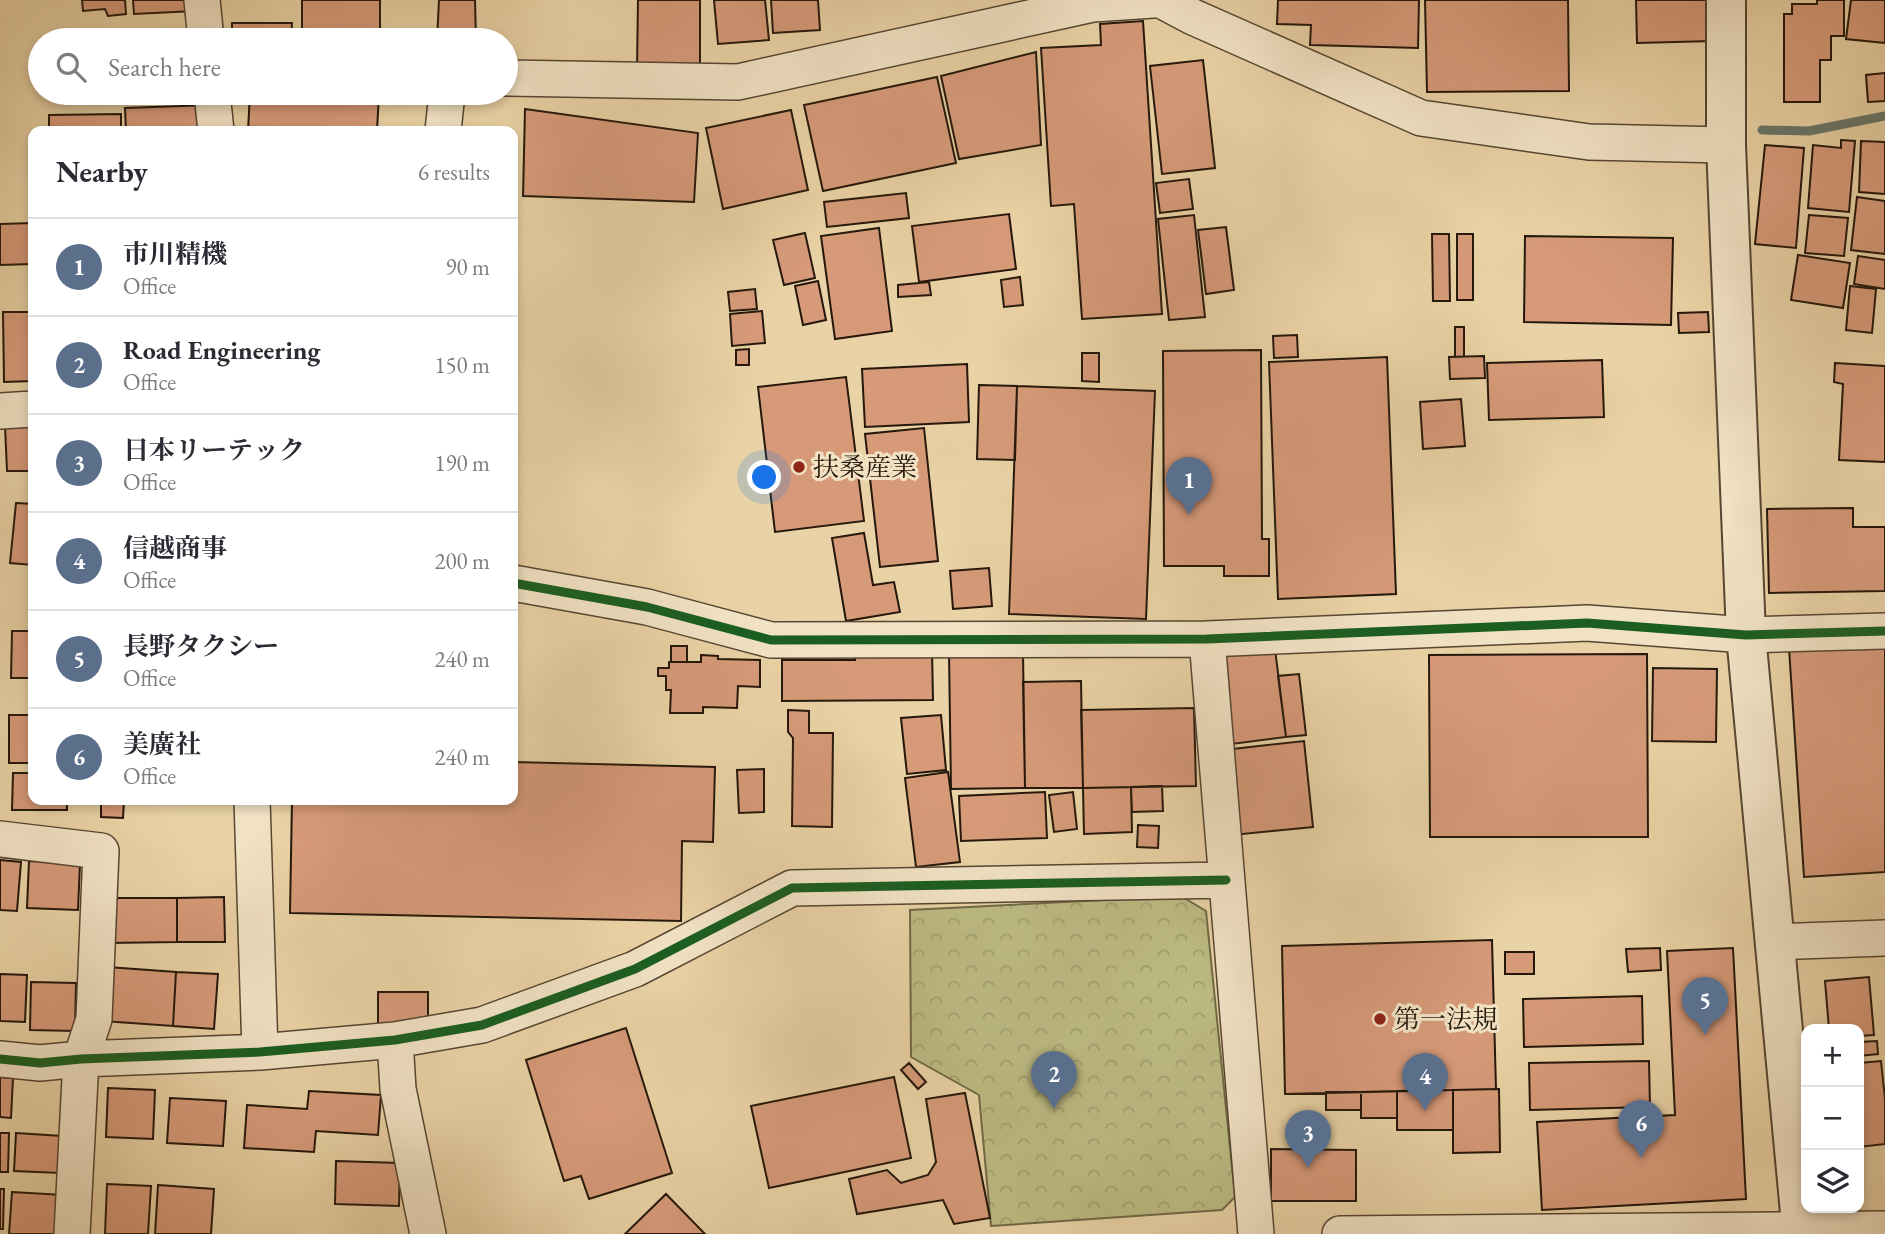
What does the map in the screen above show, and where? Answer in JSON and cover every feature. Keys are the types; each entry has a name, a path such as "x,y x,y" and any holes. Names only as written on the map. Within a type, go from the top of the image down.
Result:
{"street":[{"path":"202,0 205,28"},
{"path":"518,78 738,82 1093,4 1153,0"},
{"path":"1161,0 1194,9 1421,118 1588,142 1726,145"},
{"path":"1726,0 1726,145 1746,635 1802,1233"},
{"path":"213,105 215,126"},
{"path":"444,126 446,105"},
{"path":"0,411 28,409"},
{"path":"518,584 647,607 771,640 1207,639 1587,623 1746,635 1885,631"},
{"path":"1207,639 1256,1234"},
{"path":"252,805 260,1052"},
{"path":"0,839 101,851 94,1018 81,1059 72,1234"},
{"path":"0,1059 40,1063 260,1052 395,1040 482,1025 635,969 792,888 1226,880"},
{"path":"1774,942 1885,938"},
{"path":"395,1040 398,1089 428,1234"},
{"path":"1340,1234 1802,1233 1885,1229"}],"green space":[{"path":"1181,896 1206,911 1235,1197 1222,1210 991,1226 979,1095 911,1057 910,910"}],"building":[{"path":"82,0 125,0 126,14 108,16 105,9 83,11"},
{"path":"133,0 193,0 194,11 134,14"},
{"path":"302,0 380,0 380,28 302,28"},
{"path":"439,0 475,0 476,28 438,28"},
{"path":"638,0 700,0 700,70 637,69"},
{"path":"714,0 765,0 769,40 718,44"},
{"path":"771,0 818,0 820,30 773,33"},
{"path":"1278,0 1419,0 1418,48 1310,45 1311,25 1277,24"},
{"path":"1425,0 1568,0 1569,91 1427,92"},
{"path":"1636,0 1710,0 1712,41 1637,43"},
{"path":"1817,0 1844,0 1844,36 1831,36 1831,60 1820,60 1820,102 1784,102 1784,14 1792,14 1792,4 1817,4"},
{"path":"1851,0 1885,0 1885,43 1846,39"},
{"path":"1143,21 1162,314 1082,319 1074,204 1051,206 1041,48 1101,45 1100,24"},
{"path":"232,23 292,23 292,28 232,28"},
{"path":"1036,52 1041,145 959,159 941,76"},
{"path":"1203,60 1215,168 1162,174 1150,66"},
{"path":"1885,73 1885,101 1868,102 1866,75"},
{"path":"937,77 956,163 823,191 804,105"},
{"path":"210,105 211,126 126,126 125,108"},
{"path":"249,105 378,105 377,126 248,126"},
{"path":"525,109 698,133 694,202 523,196"},
{"path":"791,110 808,190 723,209 706,128"},
{"path":"121,114 121,126 49,126 49,115"},
{"path":"1841,140 1855,141 1849,212 1808,208 1813,145 1841,148"},
{"path":"1861,141 1885,142 1885,194 1859,192"},
{"path":"1765,145 1804,148 1796,248 1755,244"},
{"path":"1189,179 1193,209 1160,213 1156,183"},
{"path":"906,193 909,218 827,227 824,202"},
{"path":"1857,197 1885,201 1885,254 1851,250"},
{"path":"1009,214 1016,269 919,282 912,226"},
{"path":"1194,215 1205,317 1169,320 1158,219"},
{"path":"1809,215 1848,218 1844,256 1805,253"},
{"path":"28,223 28,264 0,265 0,224"},
{"path":"1226,227 1234,290 1206,294 1198,230"},
{"path":"879,228 892,331 835,339 821,236"},
{"path":"805,233 815,278 784,285 773,240"},
{"path":"1432,234 1449,234 1450,301 1433,301"},
{"path":"1457,234 1473,234 1473,300 1457,300"},
{"path":"1525,236 1673,238 1671,325 1524,322"},
{"path":"1798,255 1850,263 1843,308 1791,300"},
{"path":"1858,256 1885,260 1885,289 1854,284"},
{"path":"1020,277 1023,305 1004,307 1001,280"},
{"path":"818,281 826,320 803,325 795,286"},
{"path":"929,282 931,295 898,297 898,285"},
{"path":"1850,286 1876,289 1872,333 1846,330"},
{"path":"755,289 757,309 730,311 728,292"},
{"path":"762,311 765,343 732,346 730,314"},
{"path":"3,312 28,312 28,381 4,382"},
{"path":"1708,312 1709,332 1679,333 1678,313"},
{"path":"1455,327 1464,327 1464,357 1455,357"},
{"path":"1297,335 1298,357 1274,358 1273,336"},
{"path":"749,349 749,365 736,365 736,350"},
{"path":"1261,350 1262,539 1269,539 1269,576 1224,576 1224,566 1164,566 1163,351"},
{"path":"1082,353 1099,353 1099,382 1082,381"},
{"path":"1484,356 1485,378 1450,379 1449,357"},
{"path":"1387,357 1396,594 1278,599 1269,362"},
{"path":"1602,360 1604,417 1489,420 1487,363"},
{"path":"1835,363 1885,366 1885,462 1839,460 1843,384 1834,382"},
{"path":"967,364 969,422 865,427 862,369"},
{"path":"846,377 864,521 775,532 758,387"},
{"path":"979,385 1017,386 1015,460 977,459"},
{"path":"1017,386 1155,391 1146,619 1009,614"},
{"path":"1461,399 1465,446 1423,449 1420,402"},
{"path":"28,425 28,471 7,471 5,426"},
{"path":"924,428 938,561 880,567 865,434"},
{"path":"16,503 28,504 28,565 10,563"},
{"path":"1853,508 1853,527 1885,527 1885,591 1769,593 1767,509"},
{"path":"864,533 873,585 894,582 900,612 846,621 832,538"},
{"path":"989,568 992,606 953,609 950,571"},
{"path":"12,631 28,631 28,678 11,678"},
{"path":"1885,642 1885,872 1804,877 1789,648"},
{"path":"671,646 687,646 687,662 671,662"},
{"path":"855,648 874,648 874,657 897,657 932,650 933,700 782,701 782,660 855,660"},
{"path":"1275,649 1286,737 1232,744 1221,656"},
{"path":"1023,652 1025,788 951,789 949,653"},
{"path":"1647,654 1648,837 1430,837 1429,655"},
{"path":"701,655 718,656 718,659 760,660 760,687 738,686 737,708 703,707 703,713 670,713 671,690 666,690 666,676 658,676 658,668 669,668 669,662 701,662"},
{"path":"1653,668 1717,669 1716,742 1652,741"},
{"path":"1299,674 1306,735 1286,737 1278,676"},
{"path":"1081,681 1083,788 1025,788 1023,682"},
{"path":"1194,708 1196,786 1083,788 1081,710"},
{"path":"788,710 809,711 809,733 833,733 832,827 792,826 793,738 788,732"},
{"path":"9,715 28,715 28,763 9,763"},
{"path":"941,715 946,770 907,774 901,718"},
{"path":"1304,741 1313,827 1233,835 1224,750"},
{"path":"518,762 715,767 713,842 682,841 681,921 290,913 292,805 518,805"},
{"path":"764,769 764,812 739,813 737,770"},
{"path":"948,772 960,862 916,867 905,778"},
{"path":"13,773 28,773 28,805 67,805 67,810 12,810"},
{"path":"1162,786 1163,811 1132,812 1131,787"},
{"path":"1131,787 1132,832 1084,834 1083,788"},
{"path":"1045,792 1047,838 961,841 959,796"},
{"path":"1073,792 1077,829 1054,832 1049,795"},
{"path":"101,805 124,805 123,818 101,817"},
{"path":"1138,825 1159,826 1158,848 1137,847"},
{"path":"0,860 21,862 17,911 0,910"},
{"path":"29,861 80,863 78,910 27,908"},
{"path":"224,897 225,942 177,942 177,898"},
{"path":"108,898 177,898 177,942 108,943"},
{"path":"1492,940 1496,1089 1285,1094 1282,946"},
{"path":"1660,948 1661,970 1628,972 1626,949"},
{"path":"1733,948 1746,1199 1542,1210 1537,1122 1675,1115 1667,951"},
{"path":"1505,952 1534,952 1534,974 1505,974"},
{"path":"107,967 176,972 173,1026 103,1021"},
{"path":"176,972 218,974 214,1029 173,1026"},
{"path":"0,974 27,975 25,1022 0,1021"},
{"path":"1869,977 1874,1035 1864,1036 1864,1024 1829,1024 1825,981"},
{"path":"31,982 76,983 75,1031 30,1030"},
{"path":"378,992 428,992 428,1028 378,1028"},
{"path":"1642,996 1643,1044 1524,1047 1523,999"},
{"path":"626,1028 672,1173 589,1199 581,1176 564,1181 526,1060"},
{"path":"1877,1041 1878,1054 1864,1055 1864,1042"},
{"path":"1649,1061 1650,1107 1530,1110 1529,1063"},
{"path":"1881,1061 1885,1099 1885,1144 1864,1146 1864,1063"},
{"path":"909,1063 926,1082 918,1089 901,1070"},
{"path":"0,1077 13,1078 11,1118 0,1117"},
{"path":"894,1077 911,1158 769,1188 751,1106"},
{"path":"108,1088 155,1090 153,1139 106,1137"},
{"path":"1499,1089 1500,1152 1453,1153 1453,1090"},
{"path":"1453,1090 1453,1130 1397,1130 1397,1091"},
{"path":"309,1091 381,1095 378,1135 316,1131 314,1152 244,1148 247,1105 307,1109"},
{"path":"1397,1091 1397,1118 1361,1118 1361,1092"},
{"path":"1326,1092 1361,1092 1361,1110 1326,1110"},
{"path":"965,1093 990,1218 954,1224 943,1200 857,1214 849,1179 887,1170 901,1183 928,1175 936,1162 926,1099"},
{"path":"170,1098 226,1101 223,1146 167,1143"},
{"path":"0,1133 9,1133 8,1172 0,1172"},
{"path":"16,1133 62,1136 60,1173 14,1171"},
{"path":"1271,1149 1356,1150 1356,1201 1271,1201"},
{"path":"336,1161 400,1163 399,1206 335,1204"},
{"path":"107,1184 151,1186 148,1234 105,1234"},
{"path":"158,1185 214,1189 211,1234 155,1234"},
{"path":"0,1189 4,1189 3,1229 0,1229"},
{"path":"12,1192 63,1195 60,1234 9,1234"},
{"path":"666,1194 705,1234 625,1234"}],"waterway":[{"path":"1762,130 1809,131 1885,116"}],"cycle path":[{"path":"518,584 647,607 771,640 1207,639 1587,623 1746,635 1885,631"},
{"path":"0,1059 40,1063 260,1052 395,1040 482,1025 635,969 792,888 1226,880"}],"place":[{"name":"扶桑産業","path":"799,467"},
{"name":"市川精機","path":"1189,515"},
{"name":"第一法規","path":"1380,1019"},
{"name":"長野タクシー","path":"1705,1035"},
{"name":"Road Engineering","path":"1054,1109"},
{"name":"信越商事","path":"1425,1111"},
{"name":"美廣社","path":"1641,1158"},
{"name":"日本リーテック","path":"1308,1168"}]}
